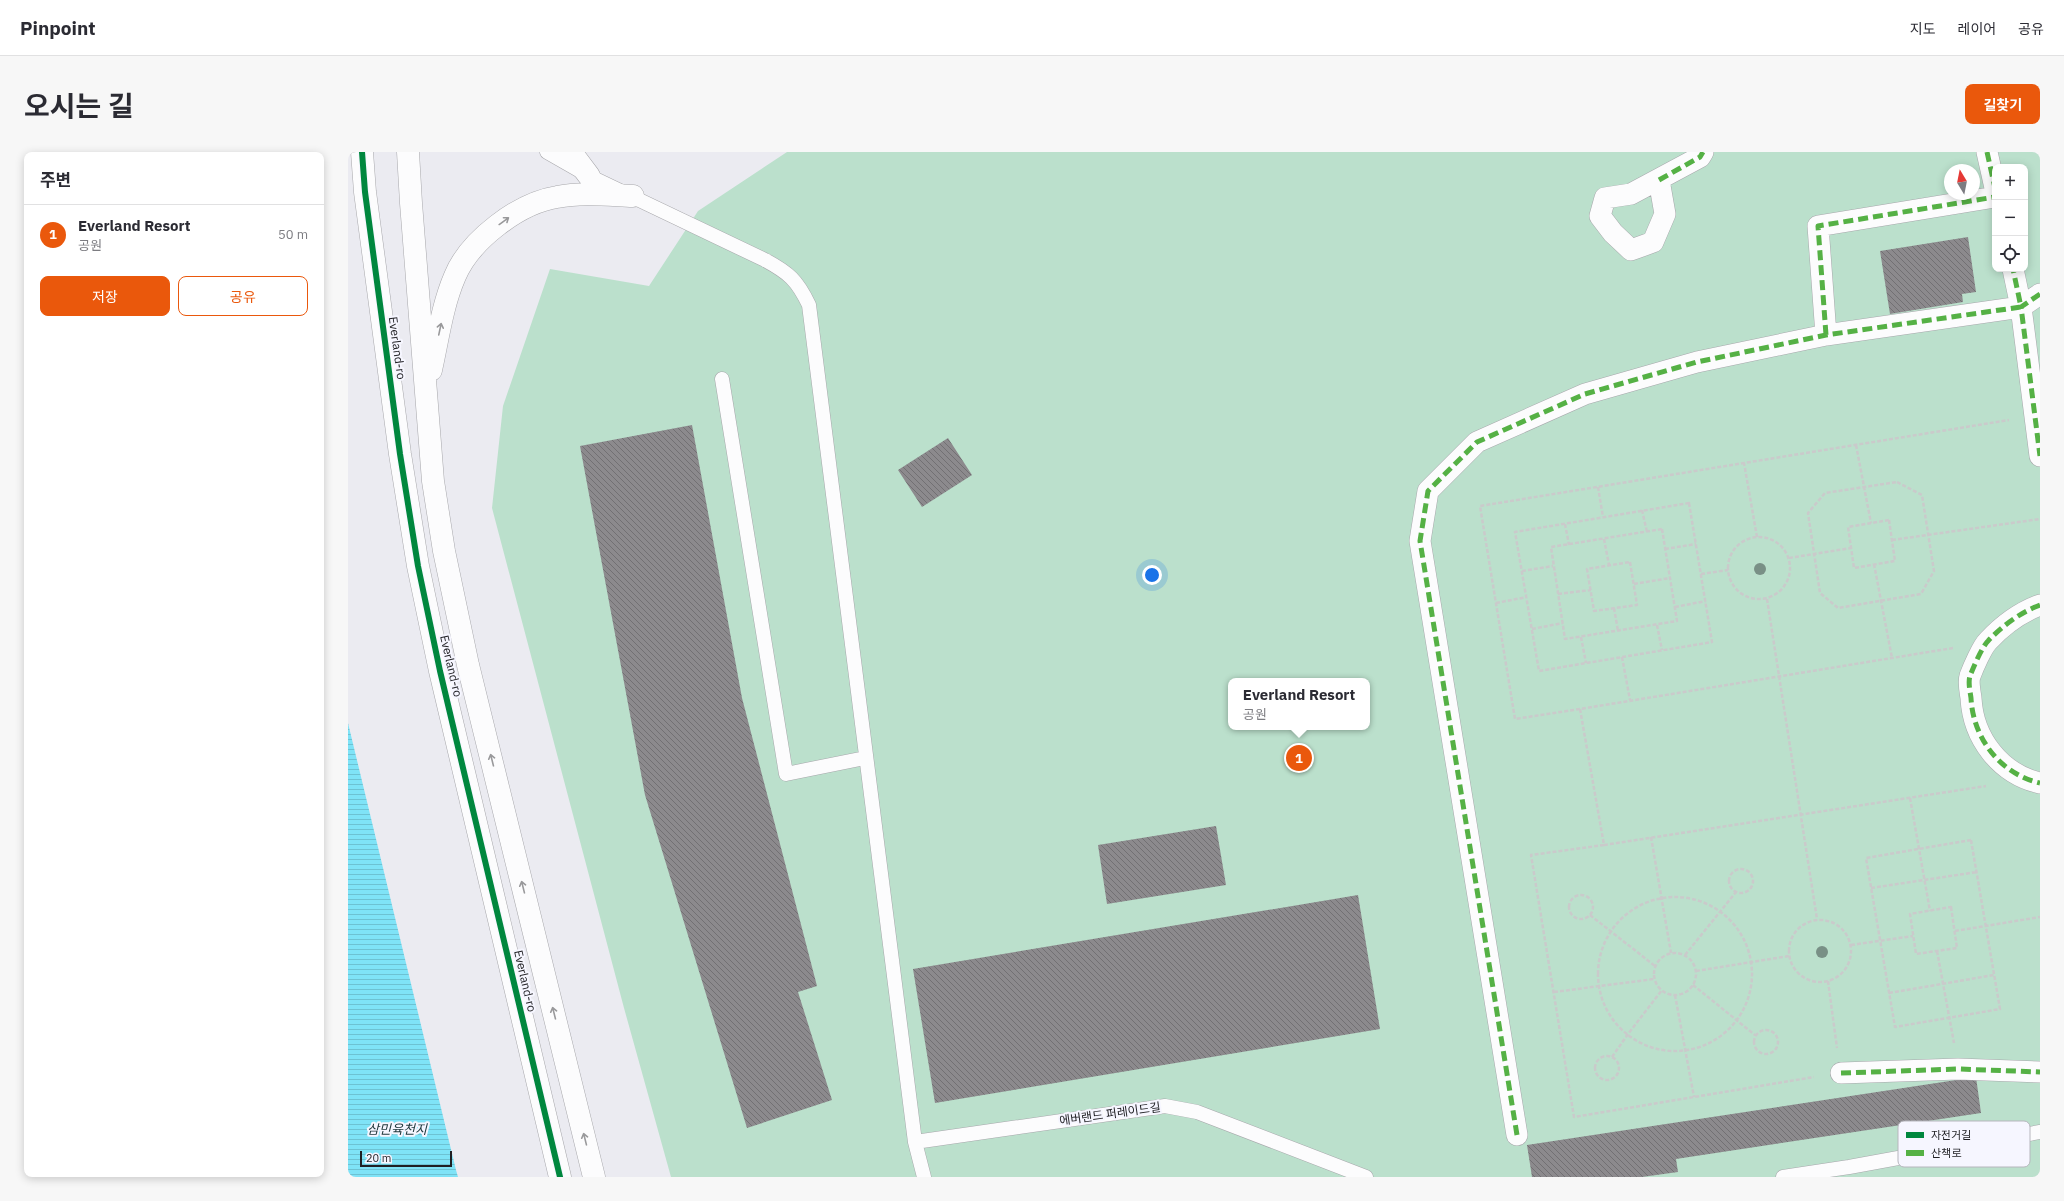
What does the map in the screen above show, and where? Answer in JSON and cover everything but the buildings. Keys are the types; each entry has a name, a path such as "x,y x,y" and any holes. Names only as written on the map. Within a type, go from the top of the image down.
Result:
{"street":[{"name":"Everland-ro","path":"362,152 364,192 396,423 418,566 440,671 560,1177"},
{"name":"Everland-ro","path":"408,152 434,481 447,566 468,666 594,1177"},
{"path":"571,152 589,176"},
{"path":"1659,180 1700,157 1703,152"},
{"path":"1987,152 1992,174"},
{"path":"426,395 445,303 456,274 472,250 490,231 531,204 557,197 598,194 633,196"},
{"path":"1826,335 1818,226 1992,197"},
{"path":"2014,272 2021,307 2040,456"},
{"path":"1517,1135 1420,541 1428,491 1477,442 1585,394 1697,362 1826,335 2021,307 2040,294"},
{"path":"2033,781 2001,764 1984,743 1971,711 1969,678 1987,642 2026,611 2040,605"},
{"path":"1841,1073 1958,1068 2040,1072"}],"lane":[{"path":"546,152 589,176 784,270 800,286 808,305 847,597 865,758 915,1142 924,1177"},
{"path":"722,378 786,774 865,758"},
{"name":"에버랜드 퍼레이드길","path":"915,1142 1165,1106 1197,1112 1366,1177"},
{"path":"2030,1134 2040,1132"},
{"path":"1784,1177 1898,1158"}],"path":[{"path":"1987,642 1515,719 1480,506 2035,416"},
{"path":"1856,445 1871,523"},
{"path":"1744,463 1757,536"},
{"path":"1897,482 1922,496 1934,571 1921,594 1838,608 1820,593 1808,513 1825,493 1863,487 1897,482"},
{"path":"1598,487 1603,517"},
{"path":"1689,503 1712,642 1539,671 1515,532 1603,517 1689,503"},
{"path":"1642,510 1647,532"},
{"path":"1892,540 2040,519"},
{"path":"1889,520 1895,561 1854,568 1848,527 1871,523 1889,520"},
{"path":"1565,524 1569,545"},
{"path":"1662,529 1677,621 1566,639 1550,547 1604,539 1662,529"},
{"path":"1757,536 1767,537 1777,542 1790,558 1791,568 1789,578 1784,587 1777,594 1767,599 1747,597 1738,591 1732,583 1728,570 1728,563 1732,553 1738,545 1747,539 1757,536"},
{"path":"1604,539 1609,565"},
{"path":"1665,549 1696,544"},
{"path":"1790,558 1851,548"},
{"path":"1630,562 1637,605 1594,611 1587,568 1609,565 1630,562"},
{"path":"1874,564 1892,658"},
{"path":"1522,571 1553,566"},
{"path":"1701,574 1728,570"},
{"path":"1634,584 1670,578"},
{"path":"1558,594 1591,590"},
{"path":"1496,603 1526,597"},
{"path":"1767,599 1818,919"},
{"path":"1675,607 1706,601"},
{"path":"1614,608 1618,631"},
{"path":"1532,629 1563,623"},
{"path":"1657,625 1662,650"},
{"path":"1581,637 1586,663"},
{"path":"1622,657 1630,700"},
{"path":"1580,709 1604,845"},
{"path":"1828,981 1841,1073 1574,1116 1531,855 2033,781"},
{"path":"1910,798 1930,911"},
{"path":"1652,837 1671,953"},
{"path":"1971,840 2000,1009 1895,1027 1866,858 1920,848 1971,840"},
{"path":"1737,870 1746,870 1753,878 1752,886 1747,892 1736,892 1730,886 1729,878 1737,870"},
{"path":"1871,888 1977,872"},
{"path":"1685,955 1736,892"},
{"path":"1582,895 1592,900 1593,908 1590,915 1580,919 1573,916 1570,912 1569,904 1574,897 1582,895"},
{"path":"1662,898 1687,898 1710,905 1720,912 1729,919 1743,939 1751,962 1751,986 1743,1009 1736,1020 1729,1028 1709,1043 1686,1050 1659,1050 1634,1040 1614,1022 1601,999 1597,973 1602,946 1616,924 1637,906 1662,898"},
{"path":"1951,907 1957,948 1916,954 1910,914 1930,911 1951,907"},
{"path":"1590,915 1655,966"},
{"path":"1954,931 2040,917"},
{"path":"1818,919 1828,920 1837,925 1845,932 1851,945 1850,961 1845,970 1837,977 1828,981 1817,982 1798,974 1792,966 1789,956 1789,946 1792,936 1807,922 1818,919"},
{"path":"1851,945 1913,936"},
{"path":"1937,951 1958,1068"},
{"path":"1671,953 1685,955 1690,959 1696,971 1693,985 1682,994 1676,995 1662,990 1654,979 1655,966 1659,959 1671,953"},
{"path":"1696,971 1789,956"},
{"path":"1889,993 1994,976"},
{"path":"1554,992 1654,979"},
{"path":"1693,985 1755,1035"},
{"path":"1612,1057 1662,990"},
{"path":"1676,995 1694,1097"},
{"path":"1766,1030 1774,1032 1778,1043 1775,1050 1768,1054 1760,1053 1754,1047 1755,1035 1766,1030"},
{"path":"1603,1057 1612,1057 1618,1062 1618,1073 1614,1079 1602,1079 1596,1074 1595,1066 1603,1057"}],"green space":[{"path":"787,152 2040,152 2040,1177 671,1177 624,1008 492,508 503,406 550,269 649,286 698,211"}],"water":[{"name":"삼민육천지","path":"348,723 456,1170 458,1177 348,1177"}],"marked path":[{"path":"1659,180 1700,157 1703,152"},
{"path":"1987,152 1992,174"},
{"path":"1826,335 1818,226 1992,197"},
{"path":"1517,1135 1420,541 1428,491 1477,442 1585,394 1697,362 1826,335 2021,307 2014,272"},
{"path":"2040,294 2021,307 2040,456"},
{"path":"2040,605 2026,611 2012,620 1988,641 1978,658 1969,681 1973,713 1977,727 1991,752 2001,763 2013,772 2040,783"},
{"path":"1841,1073 1958,1069 2040,1072"}],"cycle path":[{"path":"362,152 365,192 400,454 418,566 440,671 560,1177"}],"place":[{"name":"Everland Resort","path":"1299,758"}]}
